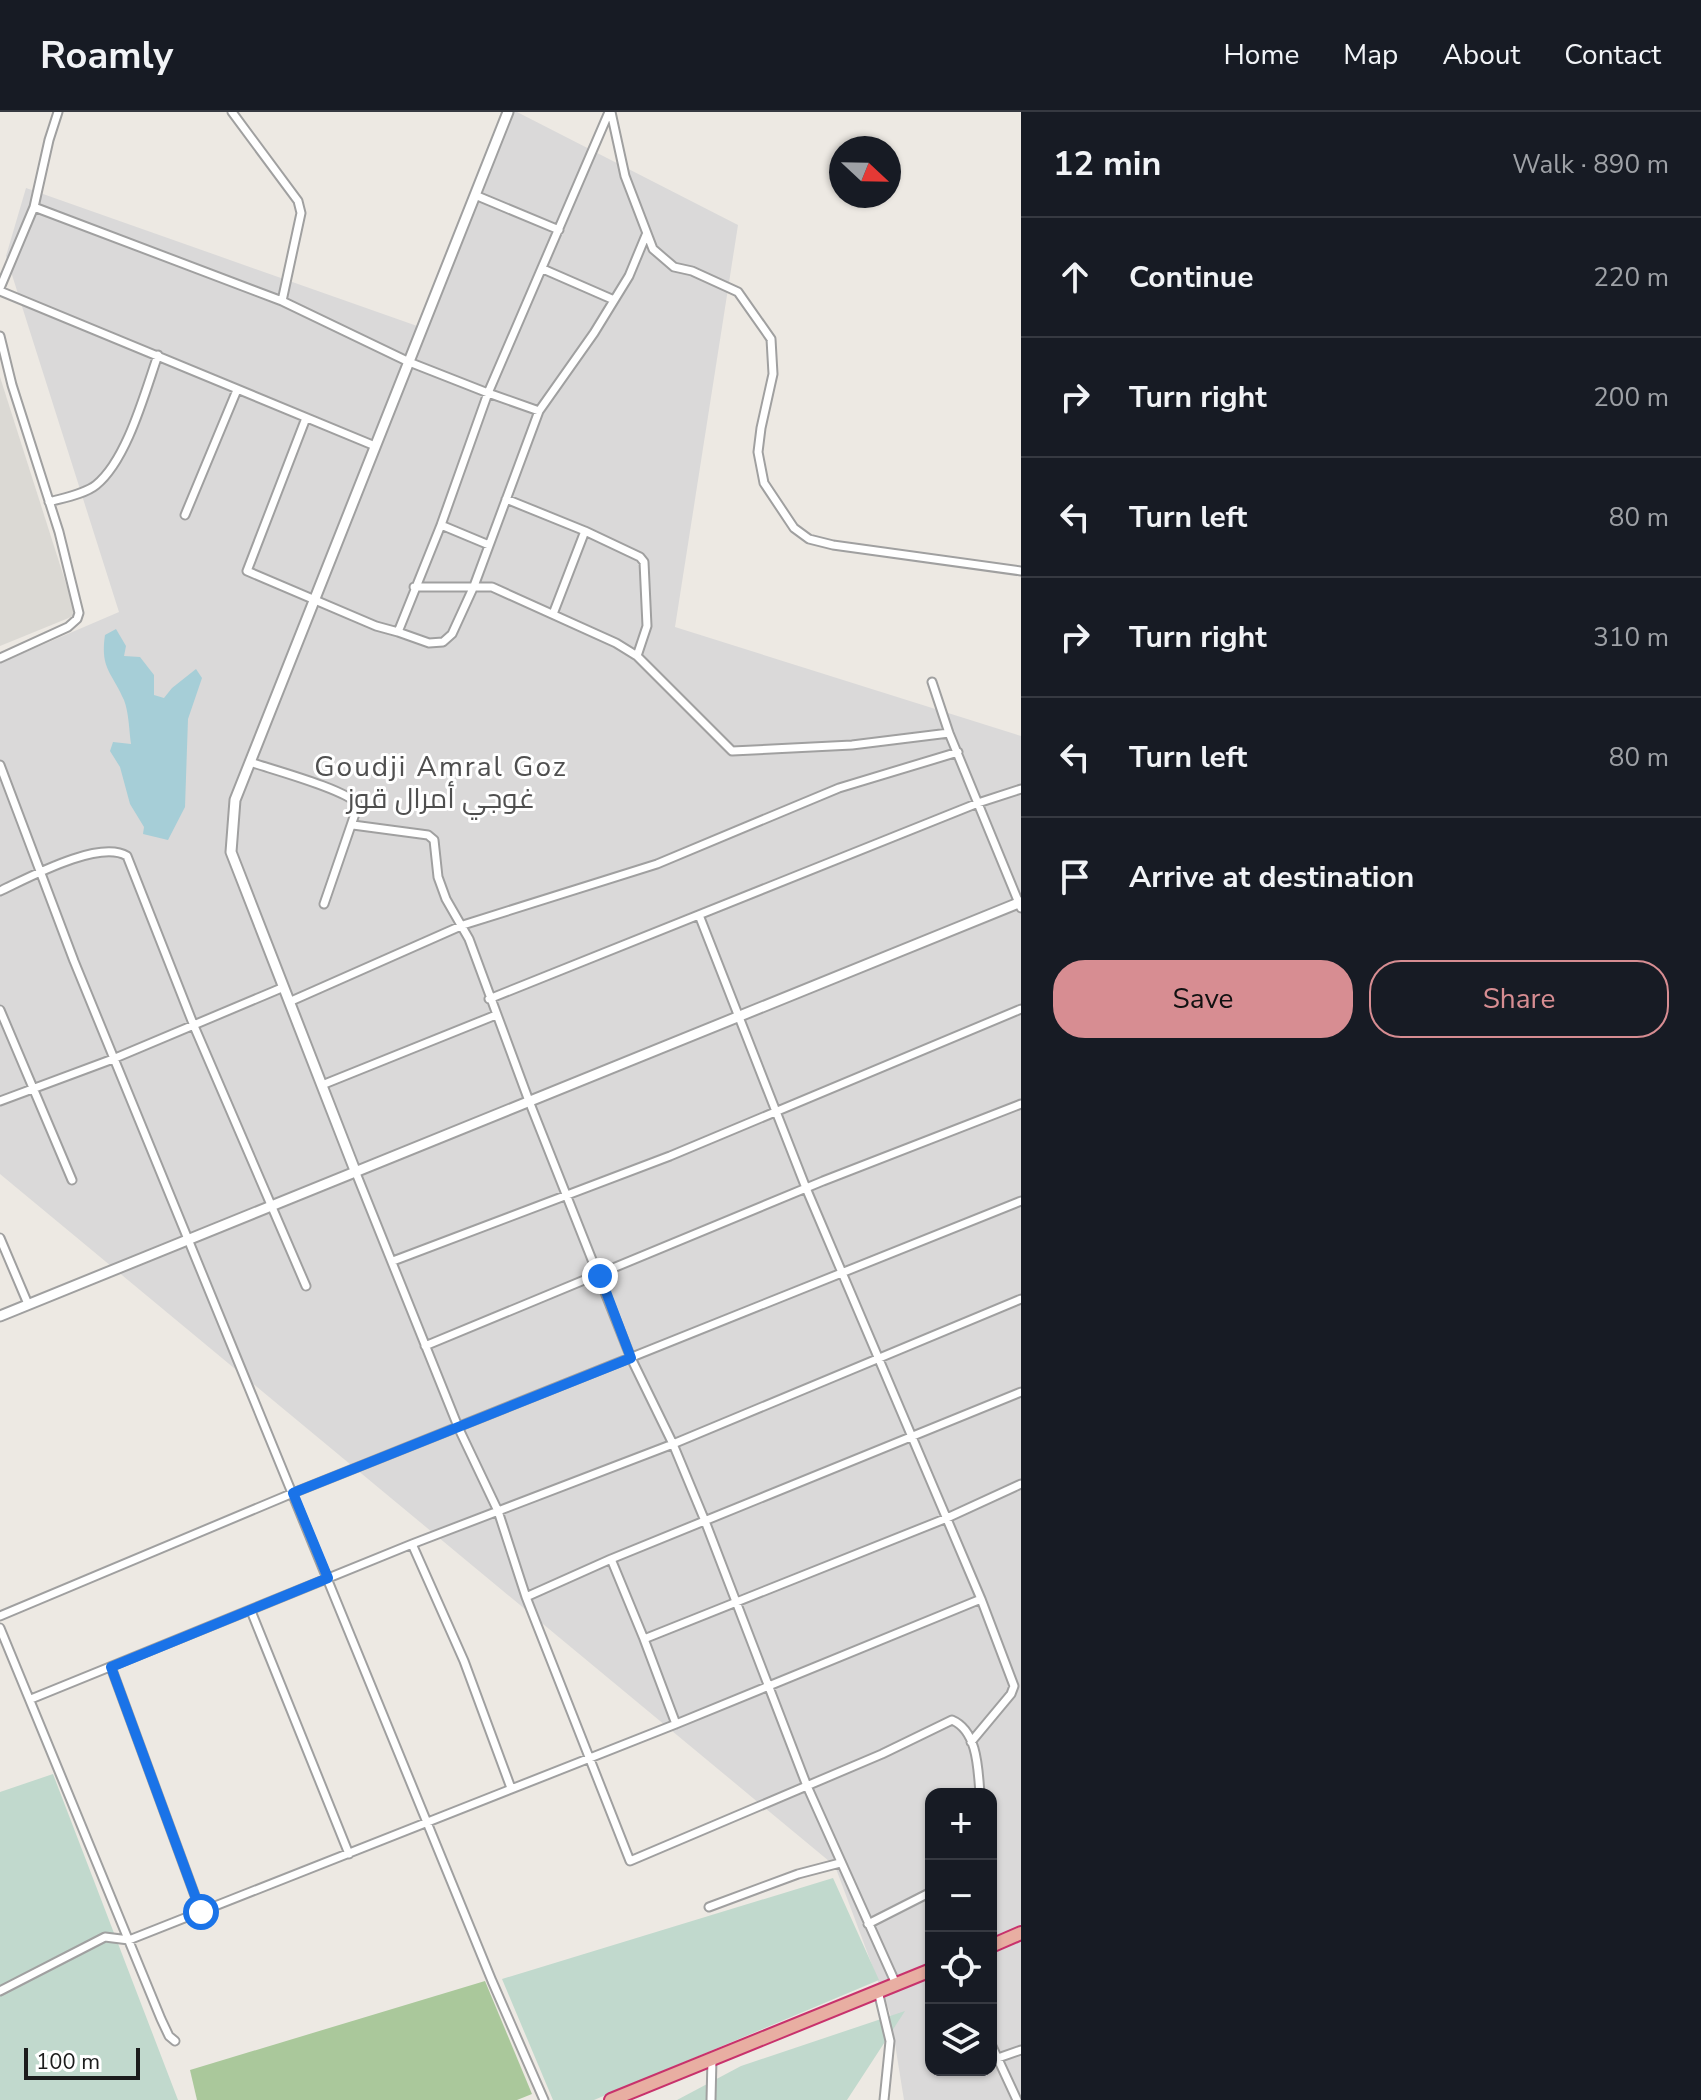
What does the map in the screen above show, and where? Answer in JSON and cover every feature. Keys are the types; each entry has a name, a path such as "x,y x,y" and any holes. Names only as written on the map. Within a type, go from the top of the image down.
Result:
{"highway":[{"path":"997,1943 1021,1933"},
{"path":"611,2100 925,1972"}],"street":[{"path":"58,112 34,207 0,290 375,446"},
{"path":"232,112 298,201 301,213 282,301"},
{"path":"398,632 441,525 488,393 610,112"},
{"path":"610,112 625,176 653,249 674,267 692,271 738,292 771,339 773,374 758,452 764,483 794,528 809,539 833,545 1021,571"},
{"path":"505,113 235,800 231,852 425,1346 459,1429 498,1511 526,1597 630,1861 882,1754 952,1720 962,1726 971,1742 979,1788"},
{"path":"475,195 559,230"},
{"path":"34,207 282,301 409,362 539,411"},
{"path":"306,418 247,571 376,626 429,643 443,642 452,634 474,586 539,411 629,276 646,235"},
{"path":"543,269 614,300"},
{"path":"0,336 77,605 77,619 68,627 0,658"},
{"path":"49,502 95,487 106,475 130,432 158,355"},
{"path":"185,515 237,390"},
{"path":"506,499 640,557 644,562 647,626 637,656"},
{"path":"441,525 489,545"},
{"path":"553,614 585,531"},
{"path":"414,587 492,587 616,643 637,656 732,751 852,745 949,733"},
{"path":"0,1316 1020,904 949,733 932,682"},
{"path":"289,1002 463,925 657,864 839,788 958,752"},
{"path":"250,762 355,799 358,811 324,904"},
{"path":"0,765 113,1059 544,2100"},
{"path":"489,999 978,803 1021,789"},
{"path":"353,825 428,835 434,840 438,877 446,899 463,925 489,999 631,1358 673,1444 807,1786 896,1984"},
{"path":"0,891 87,855 119,851 127,856 194,1026 306,1286"},
{"path":"699,915 806,1188 913,1436 1014,1686 1011,1694 971,1742"},
{"path":"0,1101 113,1059 284,987"},
{"path":"393,1261 670,1156 1021,1009"},
{"path":"0,1010 72,1180"},
{"path":"322,1085 496,1015"},
{"path":"425,1346 806,1188 1021,1104"},
{"path":"0,1616 293,1493 1021,1201"},
{"path":"0,1238 28,1304"},
{"path":"31,1699 412,1544 673,1444 1021,1299"},
{"path":"526,1597 611,1559 1021,1392"},
{"path":"644,1639 947,1518 1021,1484"},
{"path":"412,1544 464,1661 511,1788"},
{"path":"611,1559 676,1724"},
{"path":"0,1991 105,1937 129,1940 676,1724 981,1599"},
{"path":"251,1611 349,1854"},
{"path":"0,1628 169,2036 175,2041"},
{"path":"111,1667 201,1912"},
{"path":"709,1907 805,1872 840,1863"},
{"path":"868,1924 925,1895"},
{"path":"878,1991 890,2041 884,2100"},
{"path":"1017,2100 998,2058 1021,2050"},
{"path":"711,2100 712,2059"}],"shaded area":[{"path":"502,112 517,112 738,225 675,627 1021,736 1021,2100 904,2100 890,2013 835,1866 0,1174 0,663 119,612 6,256 26,188 420,327"},
{"path":"0,377 76,615 0,646"}],"green space":[{"path":"53,1774 178,2100 0,2100 0,1792"},
{"path":"833,1878 879,1980 594,2100 553,2100 502,1979"},
{"path":"485,1981 532,2094 517,2100 197,2100 190,2070"},
{"path":"905,2011 847,2100 677,2100 741,2066"}],"water":[{"path":"116,629 126,646 124,656 140,657 154,675 154,695 164,698 196,669 202,678 188,719 185,807 168,840 143,834 144,827 130,804 120,767 110,751 113,742 131,744 126,705 104,656 105,635"}],"district":[{"name":"Goudji Amral Goz غوجي أمرال قوز","path":"441,782"}],"route":[{"path":"201,1912 111,1667 328,1578 293,1493 631,1358 600,1276"}]}
